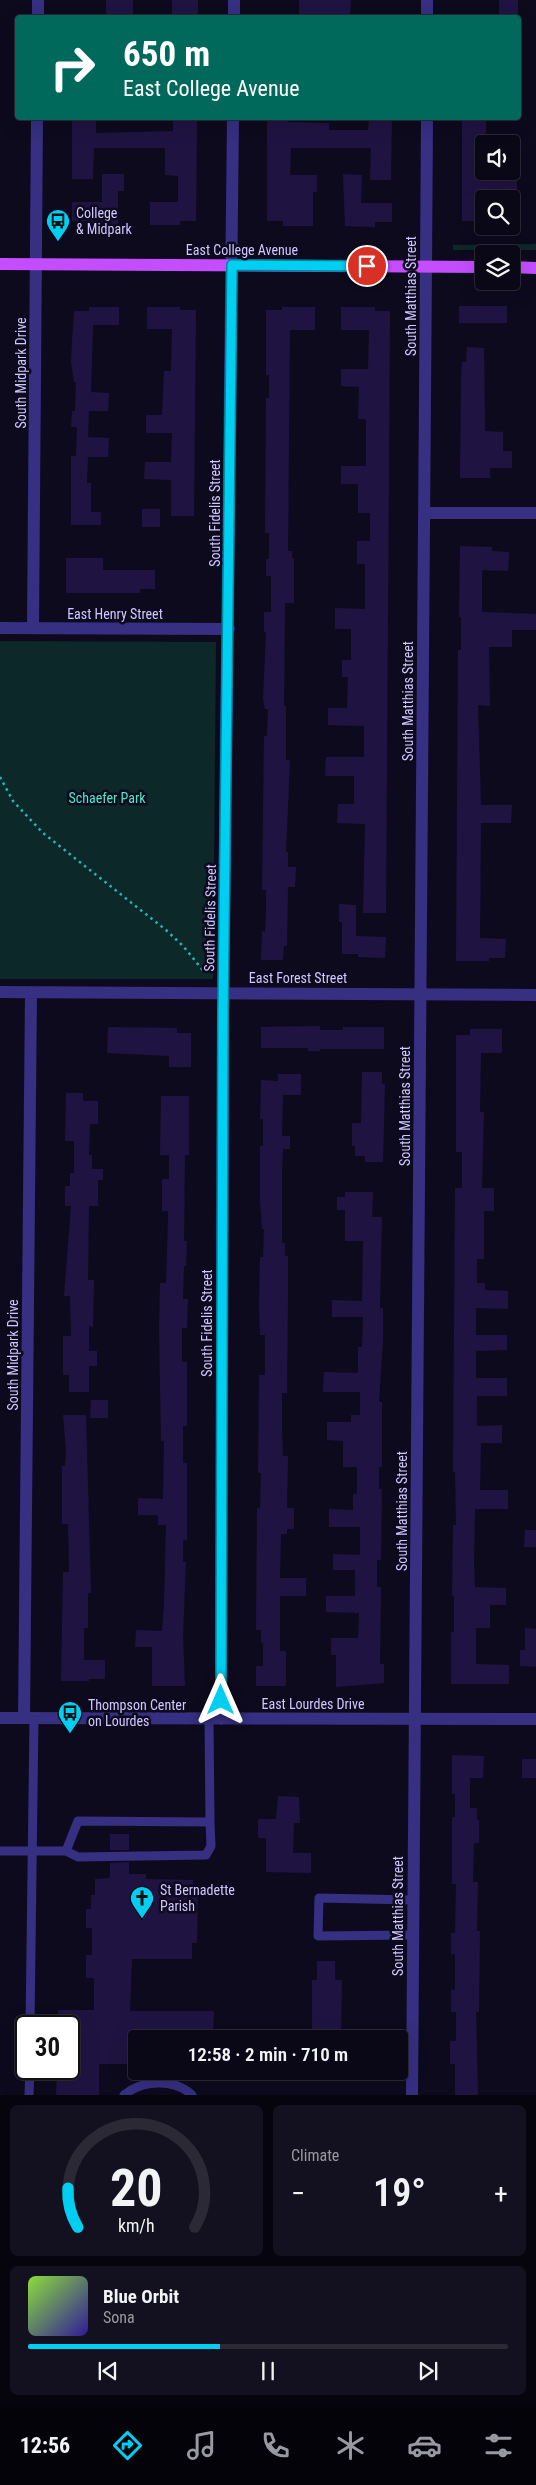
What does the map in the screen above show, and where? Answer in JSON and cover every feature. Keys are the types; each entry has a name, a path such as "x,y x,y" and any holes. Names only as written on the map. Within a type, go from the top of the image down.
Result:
{"main road":[{"name":"East College Avenue","path":"0,264 475,267"},
{"path":"520,267 536,268"}],"street":[{"path":"38,0 38,15"},
{"path":"234,0 234,15"},
{"path":"427,0 427,15"},
{"name":"South Midpark Drive","path":"33,628 37,120"},
{"name":"South Fidelis Street","path":"215,1719 229,630 233,120"},
{"name":"South Matthias Street","path":"412,2095 427,120"},
{"path":"424,513 536,513"},
{"name":"East Henry Street","path":"0,628 229,630"},
{"name":"East Forest Street","path":"0,992 536,995"},
{"name":"South Midpark Drive","path":"29,1718 31,992"},
{"name":"East Lourdes Drive","path":"0,1718 536,1719"}],"lane":[{"path":"29,1718 33,1852 30,2015"},
{"path":"0,1852 66,1852 78,1857 206,1855 212,1846 210,1822 215,1719"},
{"path":"66,1852 78,1821 210,1822"},
{"path":"413,1900 319,1898 318,1936 413,1935"},
{"path":"30,2080 30,2095"},
{"path":"124,2095 132,2088 143,2084 154,2084 173,2085 192,2095"}],"path":[{"path":"0,777 13,801 43,833 166,930 184,948 205,974"}],"green space":[{"path":"536,244 536,250 520,250 520,245 475,245 475,250 453,250 453,245"},
{"name":"Schaefer Park","path":"0,641 216,642 213,979 0,979"}],"building":[{"path":"106,0 133,0 133,15 106,15"},
{"path":"172,0 198,0 198,15 172,15"},
{"path":"299,0 351,0 350,15 299,15"},
{"path":"499,0 518,0 518,15 499,15"},
{"path":"72,120 96,120 96,133 173,131 173,120 197,120 196,221 180,221 180,225 150,225 150,202 178,202 178,176 165,175 165,148 94,148 93,179 72,179"},
{"path":"267,120 329,123 329,130 368,130 369,120 392,120 391,180 370,180 371,148 291,148 290,175 317,175 317,192 313,192 313,226 283,226 283,221 267,221"},
{"path":"462,120 486,120 486,135 475,135 475,180 517,180 517,190 475,190 475,221 462,221"},
{"path":"102,174 124,174 124,191 118,191 118,225 88,225 88,221 72,221 72,202 102,202"},
{"path":"343,174 362,175 361,203 392,203 392,222 375,222 375,227 345,226"},
{"path":"459,306 507,306 507,323 459,323"},
{"path":"89,307 119,307 119,325 93,325 91,392 109,393 108,411 89,411 88,437 109,438 108,457 88,457 87,483 91,483 91,512 101,512 101,525 71,525 71,456 76,456 77,427 71,427 72,411 75,411 76,382 74,382 71,362 74,311 89,311"},
{"path":"147,307 180,307 180,310 196,310 194,516 171,516 171,480 144,479 145,462 171,462 172,433 146,433 146,415 162,415 164,371 171,371 172,329 147,329"},
{"path":"282,307 315,307 315,330 290,330 288,551 292,551 292,558 294,558 294,603 285,603 284,706 286,706 286,760 290,760 286,852 288,852 288,867 296,867 295,887 288,887 287,946 284,946 283,960 261,960 262,931 265,932 266,914 266,890 262,890 264,736 267,736 268,709 265,709 263,699 266,632 264,632 264,612 271,612 271,576 266,576 266,559 269,559 269,533 265,533 266,398 269,398 269,375 266,375 266,310 282,310"},
{"path":"341,307 375,307 375,311 390,311 386,913 363,913 365,824 337,823 338,804 354,804 354,776 325,776 326,757 364,757 364,726 328,725 328,708 347,708 348,677 342,677 342,660 351,660 351,629 335,629 335,608 365,609 365,564 357,564 357,541 370,541 370,513 358,513 358,484 341,484 341,466 366,466 366,419 358,419 359,387 341,386 341,369 368,369 369,330 341,330"},
{"path":"467,347 484,348 485,431 503,432 503,451 512,451 512,468 490,468 490,478 460,478 461,377 462,362 466,362"},
{"path":"142,509 160,509 160,527 142,527"},
{"path":"460,546 492,547 492,551 509,552 508,571 482,570 482,612 536,614 536,630 512,630 512,647 489,647 490,706 478,705 481,805 512,805 511,823 481,823 480,938 506,939 505,958 489,958 489,961 456,961 458,650 461,650 461,617 459,617"},
{"path":"66,558 103,558 103,570 155,570 155,589 140,589 140,593 66,593"},
{"path":"339,904 356,905 356,936 386,937 385,958 358,957 358,954 342,954 342,922 339,922"},
{"path":"320,1026 320,1030 343,1030 343,1027 384,1027 384,1049 320,1049 320,1051 308,1051 308,1048 261,1048 261,1027"},
{"path":"108,1027 177,1028 177,1033 191,1033 191,1067 169,1067 169,1056 107,1053"},
{"path":"470,1029 502,1029 502,1053 481,1053 480,1112 484,1112 482,1188 494,1188 494,1211 484,1211 484,1259 477,1259 477,1283 485,1283 485,1290 508,1291 508,1309 476,1308 476,1335 507,1335 507,1350 476,1351 476,1378 507,1378 507,1396 477,1396 477,1426 502,1425 502,1443 481,1443 480,1490 508,1490 508,1509 475,1509 474,1563 475,1587 506,1588 506,1605 490,1605 490,1628 476,1628 476,1664 509,1665 509,1684 451,1684 451,1632 454,1632 454,1596 452,1596 453,1525 456,1525 455,1472 453,1472 455,1188 462,1188 462,1152 456,1152 456,1035 470,1035"},
{"path":"362,1072 382,1072 382,1084 385,1084 383,1162 365,1162 365,1156 355,1156 355,1146 352,1146 352,1123 361,1123"},
{"path":"278,1074 301,1074 301,1095 283,1095 282,1136 290,1136 290,1149 283,1149 282,1172 282,1243 285,1243 285,1256 288,1256 288,1294 287,1393 282,1393 282,1430 283,1456 288,1456 287,1508 294,1508 294,1529 287,1529 287,1534 281,1534 280,1578 306,1578 306,1596 280,1596 280,1651 286,1651 286,1686 256,1686 256,1666 263,1666 261,1630 256,1630 257,1508 260,1508 261,1473 258,1473 259,1375 265,1375 265,1335 260,1335 259,1307 260,1257 263,1257 264,1229 262,1229 260,1200 260,1146 263,1146 263,1119 260,1119 261,1080 278,1081"},
{"path":"66,1093 83,1093 83,1101 98,1101 98,1124 90,1124 89,1155 92,1155 92,1169 103,1169 103,1180 98,1180 98,1206 89,1206 88,1280 94,1280 93,1327 89,1326 89,1351 97,1351 97,1366 89,1366 89,1392 69,1392 69,1375 63,1375 63,1336 71,1336 70,1296 64,1296 71,1206 65,1206 65,1186 70,1186 70,1173 74,1173 74,1141 65,1141"},
{"path":"161,1096 189,1096 189,1155 185,1155 184,1241 187,1241 183,1299 188,1299 187,1328 182,1328 182,1362 187,1362 187,1426 183,1426 183,1463 187,1463 187,1540 183,1540 183,1562 186,1562 183,1636 185,1686 152,1686 152,1647 135,1647 136,1630 162,1631 164,1604 166,1525 158,1525 158,1515 138,1515 138,1498 163,1499 164,1441 161,1441 159,1328 160,1283 166,1283 168,1217 168,1211 162,1211 162,1179 169,1179 169,1155 160,1155"},
{"path":"345,1192 373,1192 372,1217 382,1217 380,1308 383,1308 383,1341 379,1402 382,1402 382,1467 379,1467 379,1489 382,1489 381,1560 377,1560 377,1587 381,1587 380,1664 384,1664 384,1683 336,1687 336,1655 331,1655 331,1638 358,1638 359,1613 326,1612 326,1596 355,1596 355,1570 333,1570 333,1554 360,1555 360,1527 329,1527 329,1509 353,1510 353,1494 357,1494 357,1467 343,1467 343,1441 327,1440 327,1422 351,1422 351,1415 360,1415 360,1392 323,1392 324,1372 358,1373 358,1347 362,1347 363,1317 332,1317 332,1300 362,1301 363,1241 345,1241 345,1210 337,1210 337,1197 345,1197"},
{"path":"91,1400 108,1400 108,1418 90,1418"},
{"path":"63,1415 86,1415 91,1593 88,1593 88,1628 84,1628 84,1660 105,1660 105,1679 61,1681 63,1572 69,1572 68,1524 62,1524 62,1466 65,1466 66,1452"},
{"path":"525,1530 536,1530 536,1547 524,1547"},
{"path":"525,1628 536,1629 536,1667 520,1666 520,1650 525,1650"},
{"path":"452,1755 484,1756 483,1778 470,1778 470,1808 477,1808 477,1820 479,1820 479,1843 474,1843 473,1882 478,1882 477,1931 480,1931 479,2012 476,2012 478,2095 455,2095 455,2064 450,2064 450,2041 456,2041 456,2012 451,2012 451,1990 455,1990 455,1954 451,1954 451,1933 455,1933 456,1884 452,1884 452,1817 455,1817 455,1794 452,1794"},
{"path":"522,1759 536,1759 536,1778 522,1778"},
{"path":"278,1796 299,1797 300,1823 294,1823 293,1853 311,1853 311,1873 266,1872 266,1838 258,1838 258,1819 276,1819"},
{"path":"110,1834 129,1834 129,1850 110,1850"},
{"name":"St Bernadette Parish","path":"129,1862 129,1874 146,1874 146,1879 193,1880 193,1895 198,1895 197,1943 192,1943 192,1959 132,1959 130,2011 214,2011 213,2030 128,2030 128,2064 99,2064 99,2095 56,2095 57,2080 80,2080 80,2015 58,2015 58,2010 94,2010 94,1978 86,1978 86,1955 92,1955 92,1928 86,1928 86,1909 91,1909 91,1895 95,1895 95,1879 110,1878 110,1863"},
{"path":"317,1961 335,1961 335,1980 342,1980 341,2030 312,2030 312,1980 317,1980"}],"place":[{"name":"College & Midpark","path":"58,242"},
{"name":"Thompson Center on Lourdes","path":"70,1734"},
{"name":"St Bernadette Parish","path":"142,1919"}],"route":[{"path":"221,1700 223,1011 232,265 367,266"}]}
